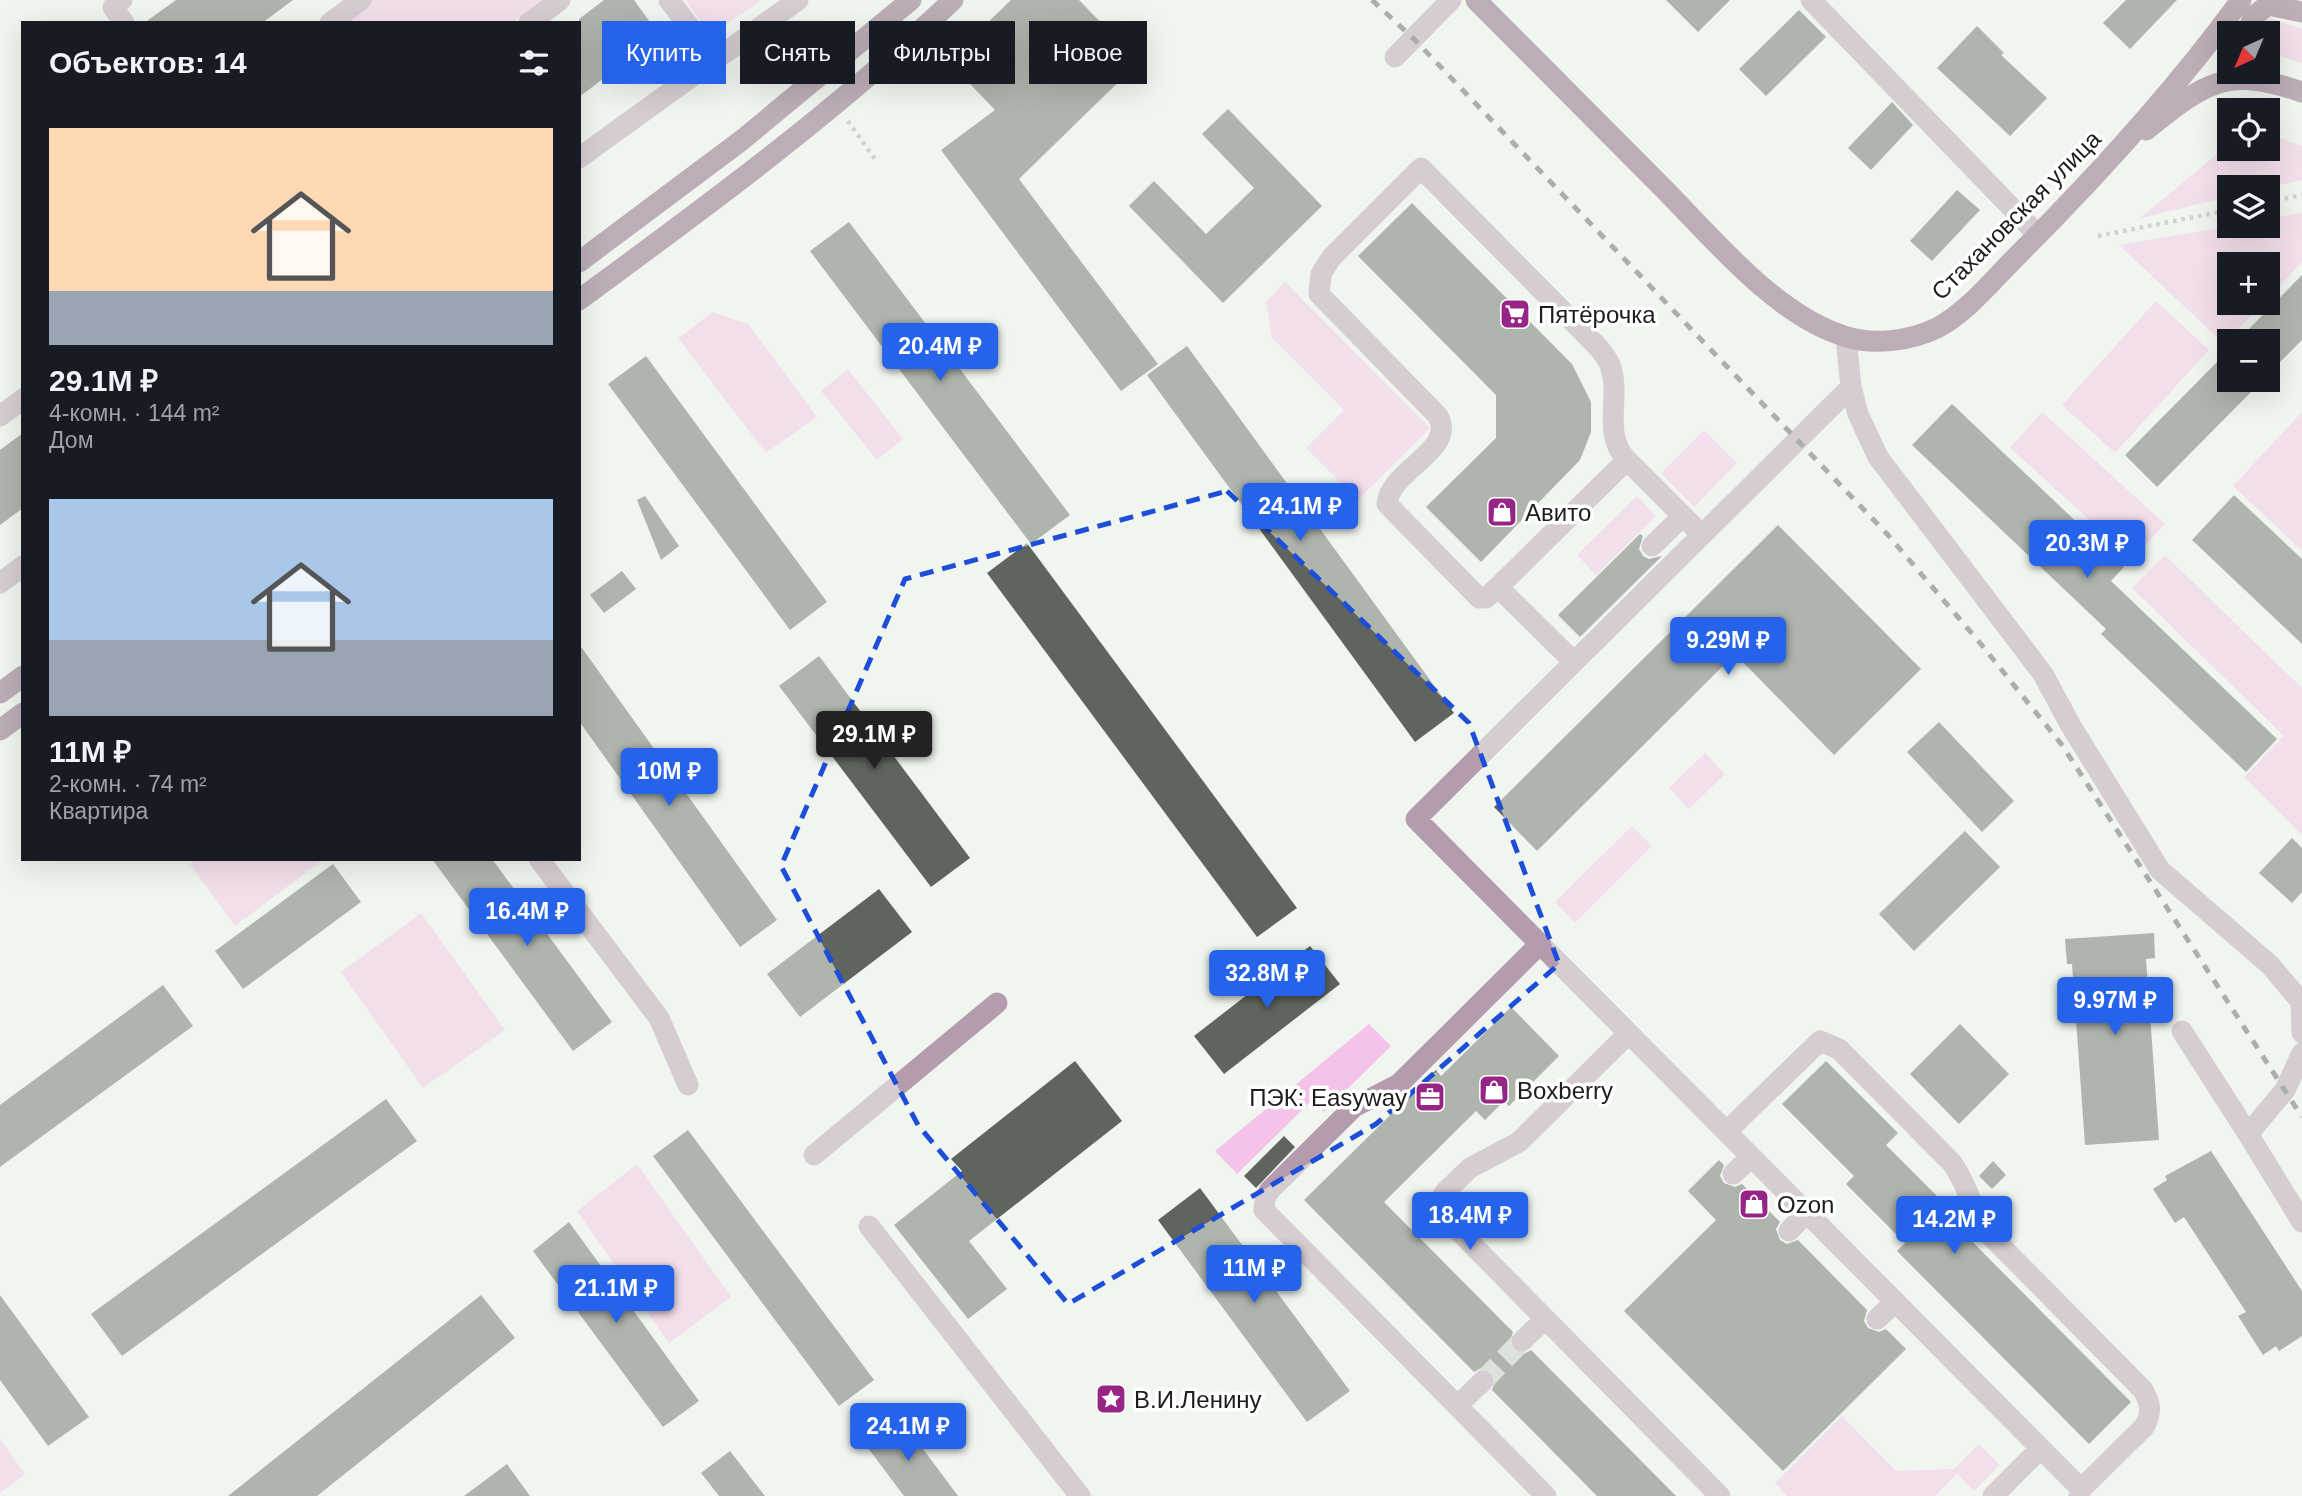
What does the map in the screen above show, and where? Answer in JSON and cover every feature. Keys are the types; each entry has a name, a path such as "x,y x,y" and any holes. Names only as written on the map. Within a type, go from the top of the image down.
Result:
{"main road":[{"path":"581,261 742,140 911,0"},
{"path":"581,298 752,168 906,45 953,0"},
{"name":"Стахановская улица","path":"1476,0 1774,295 1816,325 1846,337 1870,341 1899,340 1935,328 1970,302 2114,156 2241,0"},
{"path":"2252,21 2255,15 2269,5 2302,12"},
{"path":"2280,79 2297,91"},
{"path":"2114,156 2196,91 2210,84 2254,81 2297,91"},
{"path":"0,693 21,677"},
{"path":"0,730 21,714"}],"street":[{"path":"122,0 113,7 123,21"},
{"path":"333,21 361,0"},
{"path":"532,21 560,0"},
{"path":"670,0 686,21"},
{"path":"726,52 798,0"},
{"path":"1395,57 1451,0"},
{"path":"1811,0 2038,235"},
{"path":"581,157 682,84"},
{"path":"1627,460 1498,587 1486,598 1479,598 1387,504 1392,488 1440,440 1443,425 1438,416 1319,293 1321,274 1331,258 1421,169 1598,347 1610,363 1613,377 1614,444 1702,535"},
{"path":"1846,337 1851,387 1858,414 1878,457 2043,674 2071,726 2160,870 2270,965 2302,1002 2302,1033"},
{"path":"1726,1132 1820,1041 1839,1049 1942,1153 1962,1177 1979,1222 1990,1235 2143,1390 2151,1402 2149,1417 2144,1427 2080,1493 2040,1449 1628,1034 1416,819 1851,387"},
{"path":"0,416 21,400"},
{"path":"1652,546 1682,516"},
{"path":"0,583 21,567"},
{"path":"1498,587 1574,663"},
{"path":"541,861 659,1018 688,1085"},
{"path":"1540,944 1399,1084 1354,1107 1265,1198 1264,1210 1546,1496"},
{"path":"814,1155 997,1003"},
{"path":"2182,1031 2302,1222"},
{"path":"1628,1034 1519,1142 1479,1161 1440,1200 1439,1212 1720,1496"},
{"path":"2248,1134 2285,1090 2302,1053"},
{"path":"1733,1174 1751,1157"},
{"path":"1789,1231 1806,1213"},
{"path":"869,1226 1080,1496"},
{"path":"1877,1320 1895,1302"},
{"path":"1522,1341 1545,1319"},
{"path":"1457,1406 1483,1381"},
{"path":"1993,1496 2040,1449"}],"path":[{"path":"844,114 874,159"},
{"path":"2280,200 2302,195"},
{"path":"2098,236 2217,213"}],"highlighted area":[{"path":"1227,491 1469,723 1559,964 1376,1124 1068,1304 918,1125 781,866 905,579"}],"shaded area":[{"path":"371,0 544,0 515,21 345,21"},
{"path":"685,0 762,0 726,25 726,21 701,21"},
{"path":"2268,17 2279,21 2263,21"},
{"path":"2280,21 2302,29 2302,63 2280,56"},
{"path":"2280,138 2302,146 2302,180 2280,185 2280,175 2217,175 2217,200 2140,218 2217,154 2217,161 2280,161"},
{"path":"2302,213 2302,262 2280,285 2280,252 2217,252 2217,315 2252,315 2238,329 2217,329 2217,337 2119,245 2217,228 2217,238 2280,238 2280,217"},
{"path":"1285,282 1430,428 1358,500 1306,448 1344,410 1272,338 1266,302"},
{"path":"2156,301 2209,350 2115,453 2062,405"},
{"path":"713,312 749,325 817,417 766,453 678,338"},
{"path":"848,369 903,439 877,460 821,391"},
{"path":"2042,412 2165,524 2133,559 2010,448"},
{"path":"2302,412 2302,551 2233,486"},
{"path":"1704,430 1737,463 1694,507 1661,473"},
{"path":"1637,496 1656,516 1596,575 1577,555"},
{"path":"2165,555 2302,688 2302,835 2244,777 2284,736 2132,588"},
{"path":"1705,753 1725,774 1689,809 1669,788"},
{"path":"1632,826 1652,846 1575,923 1555,902"},
{"path":"194,861 321,861 235,926 190,864"},
{"path":"421,913 505,1030 423,1088 341,972"},
{"path":"1369,1024 1391,1046 1324,1112 1312,1100 1237,1174 1215,1151"},
{"path":"637,1164 731,1297 669,1343 577,1211"},
{"path":"1842,1416 1896,1471 1954,1469 1979,1444 2000,1465 1974,1491 1957,1474 1935,1496 1787,1496 1775,1483"},
{"path":"0,1439 25,1474 0,1493"}],"building":[{"path":"176,0 293,0 265,21 147,21"},
{"path":"604,0 634,0 649,21 602,21 602,80 581,95 581,21"},
{"path":"1011,0 1079,0 1099,21 1029,21 1029,84 1116,84 1019,179 1158,364 1121,391 941,150 995,110 970,84 1015,84 1015,21 989,21"},
{"path":"1666,0 1730,0 1698,32"},
{"path":"2126,0 2177,0 2130,49 2103,23"},
{"path":"1799,10 1826,37 1766,96 1739,69"},
{"path":"1977,26 2004,53 2001,55 2047,98 2010,136 1937,68"},
{"path":"1892,102 1913,125 1871,170 1848,148"},
{"path":"1228,109 1322,206 1223,303 1129,206 1154,181 1206,234 1254,188 1202,134"},
{"path":"1957,190 1980,210 1932,261 1910,241"},
{"path":"1412,203 1572,364 1591,402 1591,432 1580,460 1481,562 1426,507 1496,438 1496,395 1358,256"},
{"path":"849,222 1070,515 1031,544 810,251"},
{"path":"2302,275 2302,340 2280,362 2280,329 2249,329 2263,315 2280,315 2280,297"},
{"path":"1187,346 1454,713 1415,742 1147,375"},
{"path":"646,356 827,602 790,630 608,384"},
{"path":"2217,362 2217,392 2251,392 2157,487 2125,455"},
{"path":"1952,404 2124,567 2111,581 2277,739 2246,772 2101,634 2106,629 1912,445"},
{"path":"21,434 21,509 0,525 0,450"},
{"path":"2234,495 2302,559 2302,644 2192,540"},
{"path":"645,496 679,546 661,560 637,500"},
{"path":"1778,525 1921,669 1834,755 1735,654 1537,851 1494,807"},
{"path":"1640,534 1643,536 1639,549 1643,556 1649,559 1662,556 1580,637 1558,615"},
{"path":"1027,543 1297,908 1257,937 987,573"},
{"path":"622,571 636,589 604,613 590,595"},
{"path":"581,647 777,920 740,947 581,724"},
{"path":"819,656 970,858 931,887 779,686"},
{"path":"1939,722 2014,801 1982,832 1907,752"},
{"path":"1965,831 2000,867 1914,951 1879,914"},
{"path":"2292,838 2302,848 2302,892 2292,903 2259,873"},
{"path":"433,861 493,861 612,1022 573,1051"},
{"path":"333,864 361,902 243,989 215,951"},
{"path":"879,889 912,932 800,1017 767,974"},
{"path":"2154,933 2155,958 2146,959 2159,1140 2085,1145 2072,964 2067,964 2065,939"},
{"path":"1310,946 1340,984 1224,1074 1194,1036"},
{"path":"163,985 193,1026 0,1167 0,1105"},
{"path":"1511,1007 1559,1056 1509,1106 1504,1101 1485,1120 1476,1111 1384,1202 1513,1332 1509,1343 1513,1351 1524,1354 1531,1350 1676,1496 1597,1496 1492,1390 1496,1379 1492,1371 1481,1368 1474,1372 1304,1200 1436,1070 1441,1076"},
{"path":"1960,1024 2009,1074 1959,1124 1910,1074"},
{"path":"1075,1061 1122,1121 969,1241 1007,1289 968,1319 894,1225 962,1171 951,1159"},
{"path":"1826,1061 1898,1133 1886,1145 1945,1204 1940,1209 2131,1402 2089,1444 1897,1251 1905,1243 1846,1184 1854,1176 1782,1104"},
{"path":"386,1099 417,1141 122,1356 91,1314"},
{"path":"688,1130 874,1380 839,1406 653,1156"},
{"path":"1284,1136 1295,1147 1256,1188 1244,1176"},
{"path":"2211,1151 2302,1291 2302,1336 2279,1351 2276,1346 2263,1355 2238,1316 2246,1312 2184,1217 2175,1223 2153,1189 2167,1180 2165,1176"},
{"path":"1719,1160 1724,1165 1720,1176 1724,1183 1735,1187 1742,1184 1780,1222 1776,1229 1780,1240 1787,1244 1798,1240 1867,1310 1864,1321 1868,1328 1879,1332 1886,1329 1906,1349 1783,1471 1624,1311 1716,1220 1688,1191"},
{"path":"1993,1161 2006,1175 1992,1189 1979,1176"},
{"path":"1200,1188 1350,1391 1307,1422 1158,1220"},
{"path":"569,1222 699,1401 663,1427 533,1251"},
{"path":"0,1295 89,1417 48,1446 0,1380"},
{"path":"481,1295 515,1338 317,1496 228,1496"},
{"path":"900,1418 958,1496 904,1496 865,1444"},
{"path":"730,1451 765,1496 719,1496 701,1473"},
{"path":"507,1464 530,1496 464,1496"}],"tunnel":[{"path":"1483,1381 1522,1341"}],"railway":[{"path":"1372,0 1414,39 1888,535 1980,643 2062,745 2302,1117"}],"place":[{"name":"Пятёрочка","path":"1515,314"},
{"name":"Авито","path":"1502,512"},
{"name":"Boxberry","path":"1494,1090"},
{"name":"ПЭК: Easyway","path":"1430,1097"},
{"name":"Ozon","path":"1754,1204"},
{"name":"В.И.Ленину","path":"1111,1399"}]}
